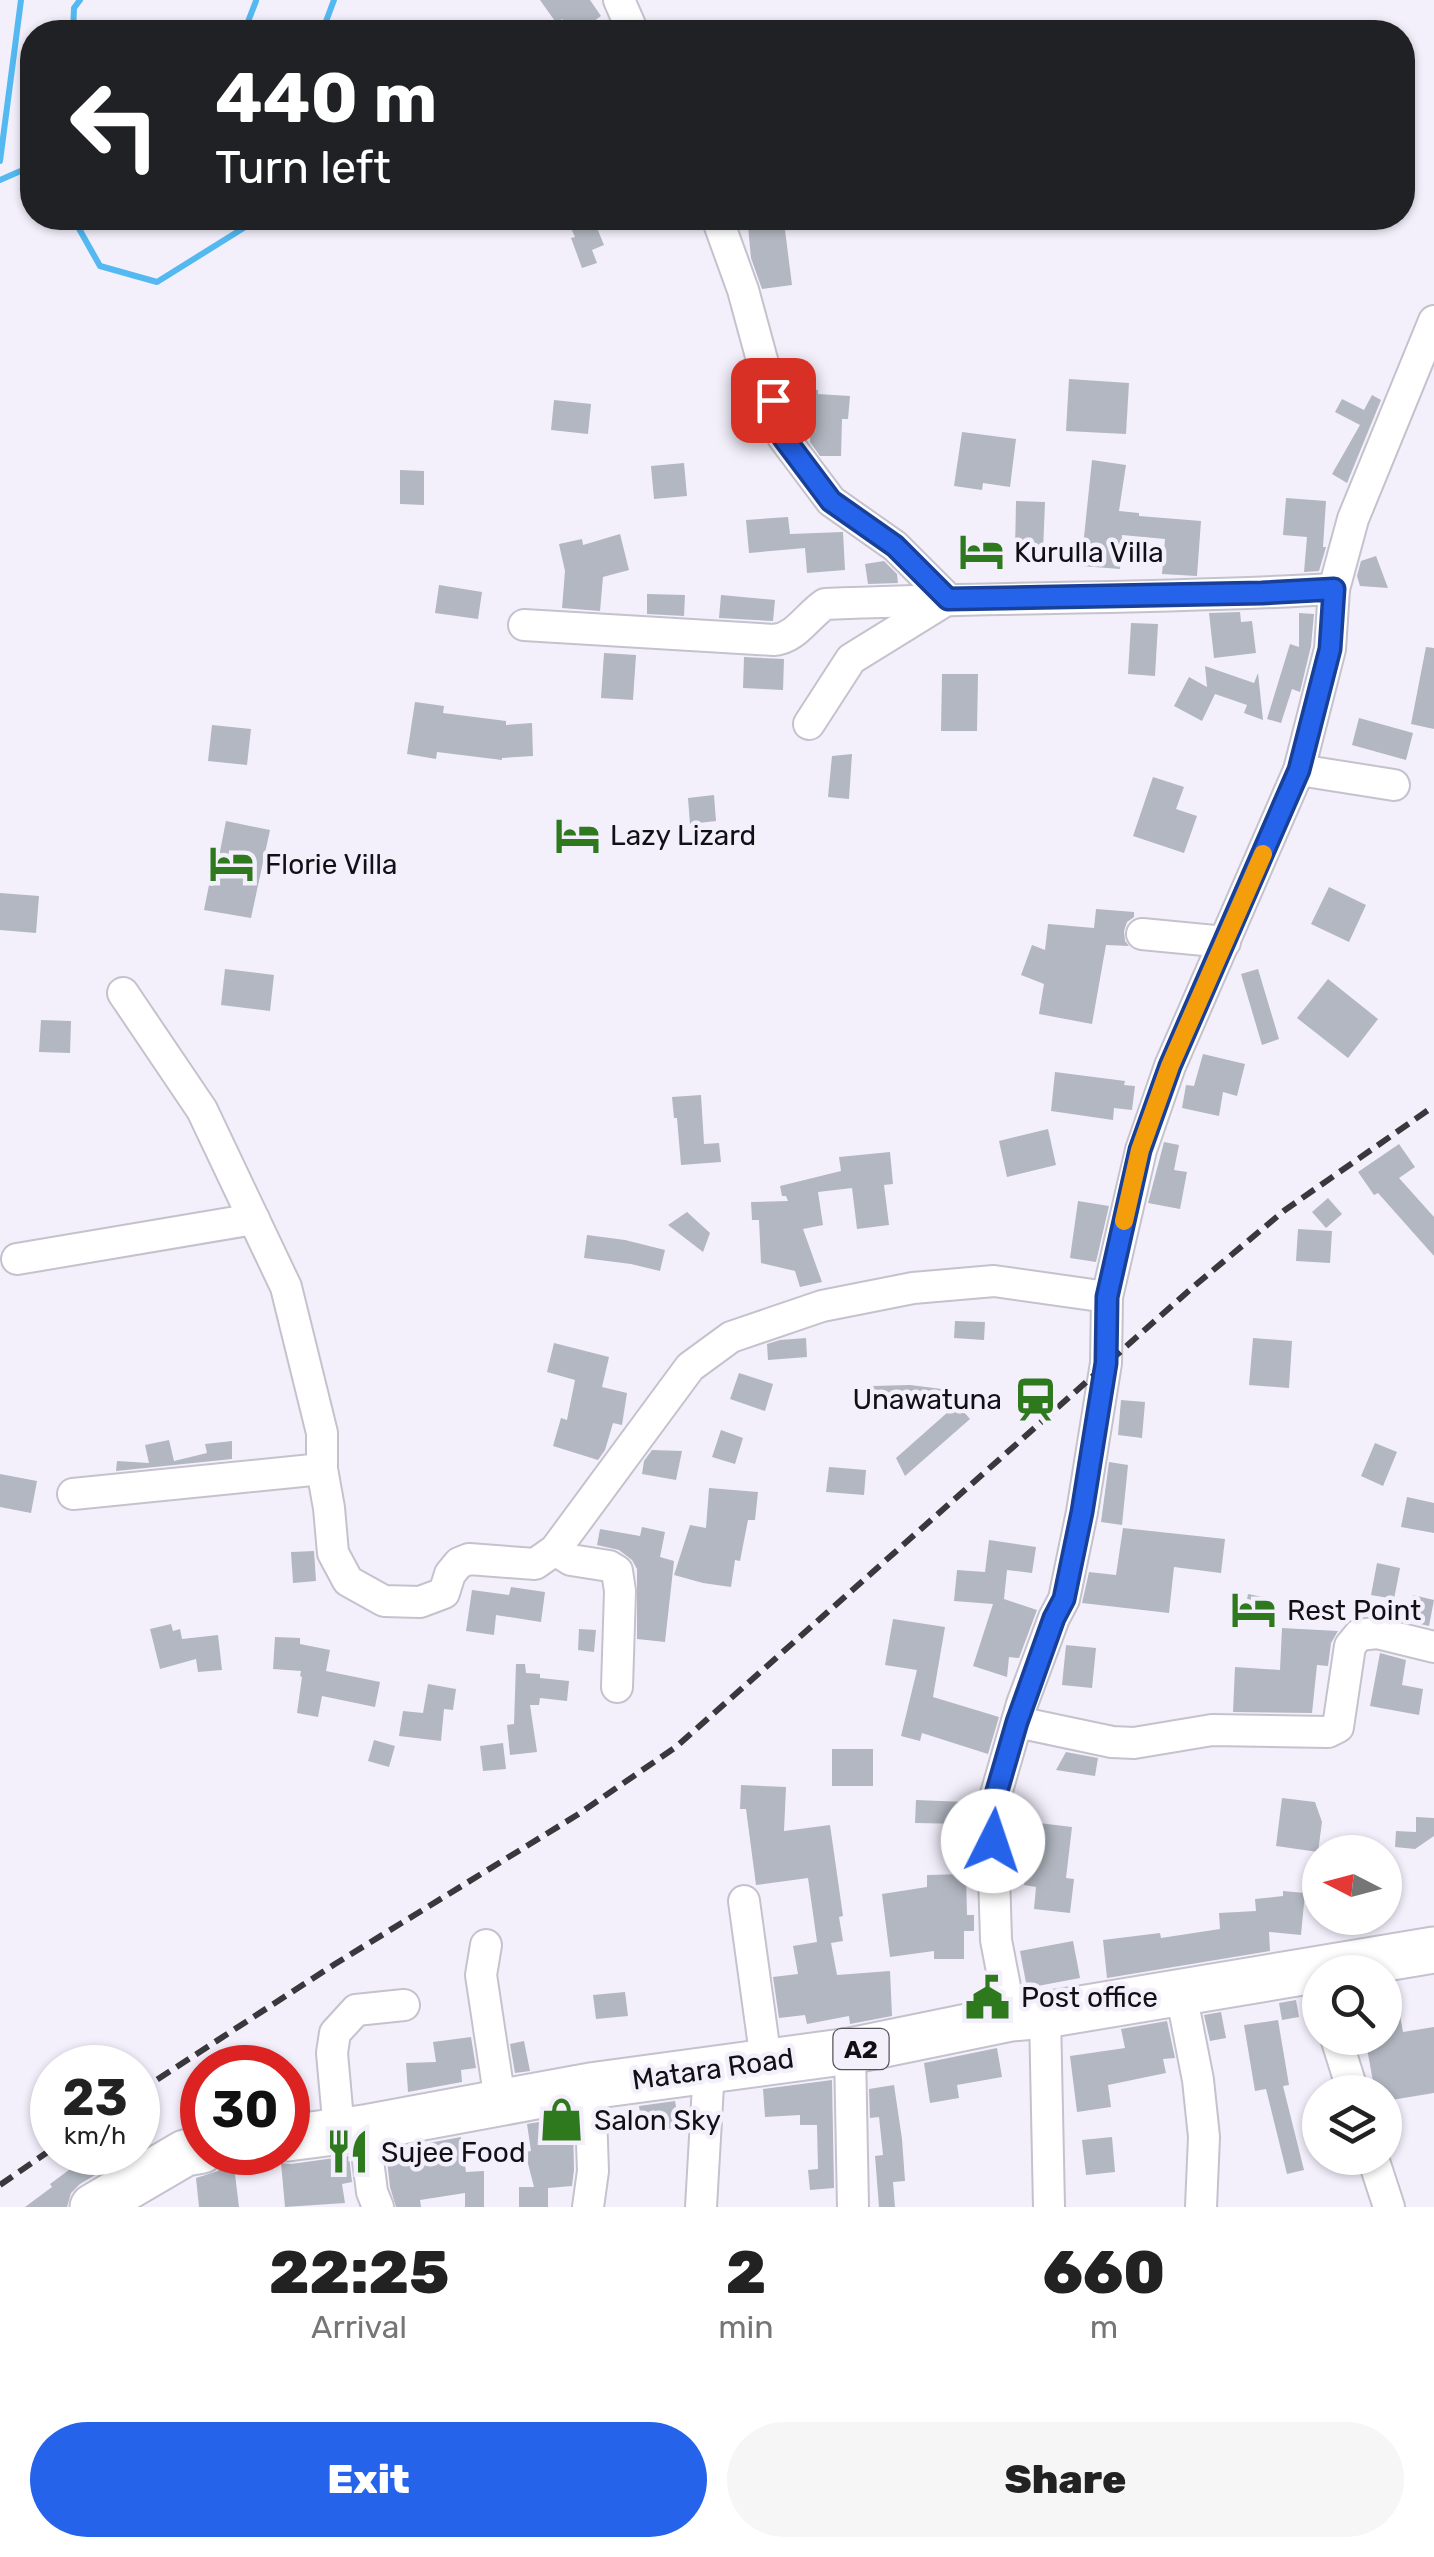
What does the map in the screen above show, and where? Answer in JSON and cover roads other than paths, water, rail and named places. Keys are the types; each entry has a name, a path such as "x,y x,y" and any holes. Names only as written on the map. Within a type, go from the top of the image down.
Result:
{"highway":[{"name":"Matara Road","path":"1402,1958 1434,1950"},
{"name":"Matara Road","path":"310,2135 590,2086 850,2051 1028,2017 1302,1980"},
{"path":"93,2207 180,2155"}],"street":[{"path":"721,230 783,437 831,501 895,546 948,599"},
{"path":"1049,2207 1028,2017 996,1940 992,1808 1017,1722 1064,1599 1106,1363 1107,1297 1140,1150 1170,1066 1299,770 1330,649 1334,589 1352,519 1434,321"},
{"path":"524,625 774,640 785,639 825,604 1334,589"},
{"path":"809,724 851,658 948,599"},
{"path":"1299,770 1394,785"},
{"path":"1142,934 1225,942"},
{"path":"123,993 202,1110 286,1287 322,1433 322,1468 333,1553 348,1581 384,1601 420,1602 444,1592 450,1574 470,1559 535,1564 555,1550 690,1367 731,1336 822,1306 913,1288 994,1282 1107,1297"},
{"path":"17,1259 254,1219"},
{"path":"73,1494 322,1468"},
{"path":"555,1550 571,1560 609,1566 617,1571 618,1687"},
{"path":"1017,1722 1134,1743 1212,1730 1328,1732 1338,1727 1350,1646 1359,1635 1377,1632 1434,1647"},
{"path":"744,1901 766,2061"},
{"path":"486,1945 481,1974 500,2102"},
{"path":"1181,1994 1198,2080 1204,2137 1200,2207"},
{"path":"378,2207 332,2053 335,2033 356,2010 404,2005"},
{"path":"850,2051 853,2207"},
{"path":"701,2207 710,2068"},
{"path":"588,2207 592,2171 590,2086"},
{"path":"1379,2175 1389,2207"}],"waterway":[{"path":"0,161 21,0"},
{"path":"74,20 74,8 80,0"},
{"path":"326,20 334,0"},
{"path":"249,20 256,1"},
{"path":"0,180 20,171"},
{"path":"80,230 100,266 157,282 240,230"}],"railway":[{"path":"160,2078 577,1815 676,1747 1193,1287 1285,1210 1434,1106"},
{"path":"0,2185 30,2164"}],"place":[{"name":"Kurulla Villa","path":"981,552"},
{"name":"Lazy Lizard","path":"577,835"},
{"name":"Florie Villa","path":"232,864"},
{"name":"Unawatuna","path":"1035,1399"},
{"name":"Rest Point","path":"1254,1610"},
{"name":"Post office","path":"988,1997"},
{"name":"Salon Sky","path":"561,2120"},
{"name":"Sujee Food","path":"348,2152"}]}
